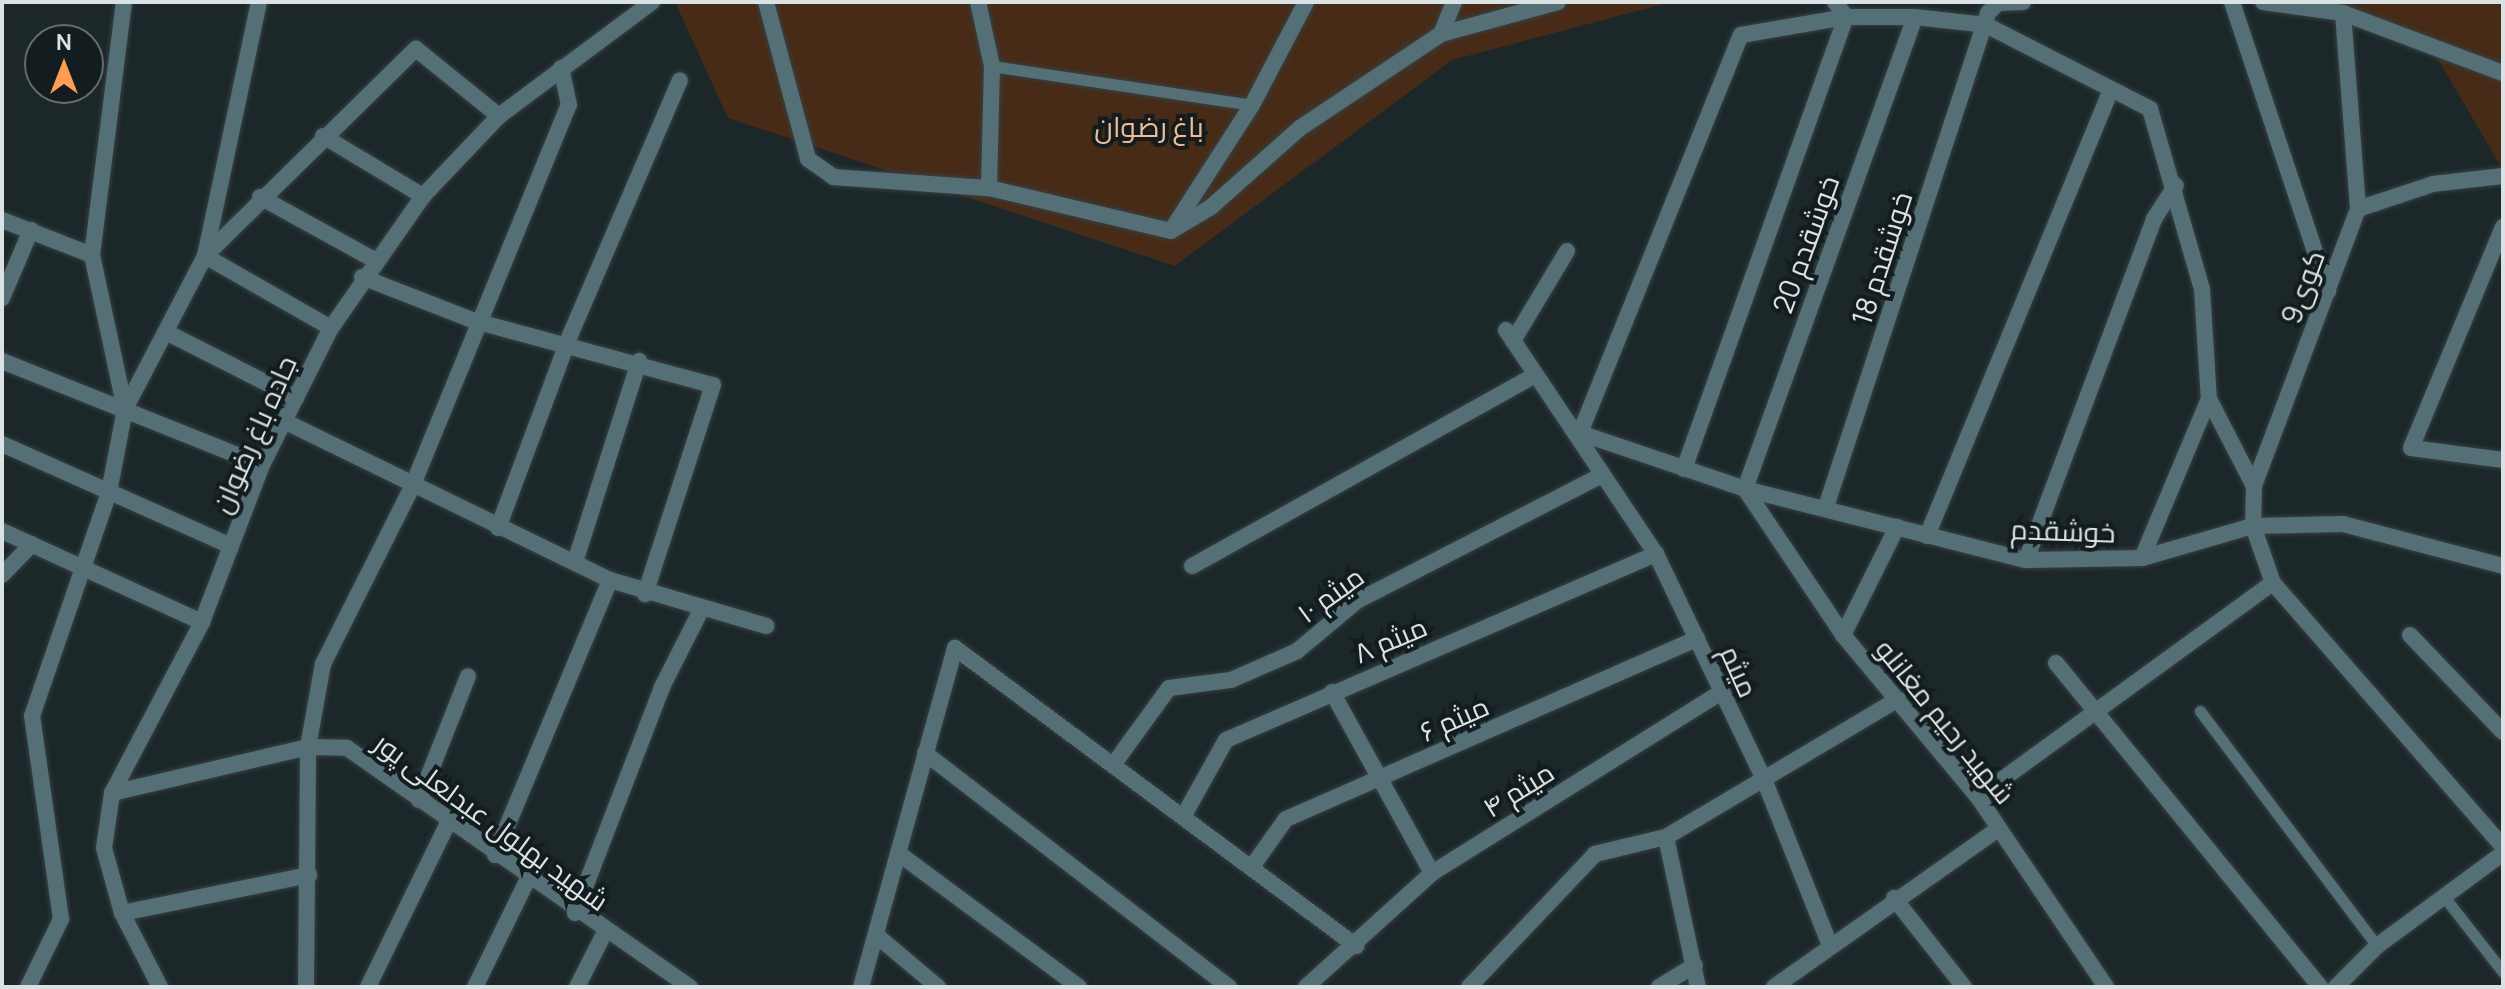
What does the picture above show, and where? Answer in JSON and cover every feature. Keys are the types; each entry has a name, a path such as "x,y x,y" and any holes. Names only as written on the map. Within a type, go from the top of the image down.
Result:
{"street":[{"path":"124,2 92,255 125,409"},
{"path":"28,987 61,919 32,716 80,567 109,492 125,409 205,256 259,2"},
{"name":"جاده باغ رضوان","path":"160,987 122,913 104,848 112,793 202,622 262,465 331,328 373,259 423,196 499,116 652,2"},
{"path":"766,2 808,159 834,177 989,188 1171,231 1211,207 1300,128 1441,34 1558,2"},
{"path":"978,2 992,66 989,188"},
{"path":"1171,231 1252,105 1306,2"},
{"path":"1441,34 1454,2"},
{"path":"1835,2 1846,17"},
{"path":"1986,25 1998,3 2023,2"},
{"path":"2232,2 2328,291"},
{"path":"2263,2 2343,13 2503,73"},
{"path":"2343,13 2358,209 2433,184 2503,176"},
{"path":"1684,469 1846,17"},
{"path":"1580,433 1741,35 1846,17 1915,17 1986,25 2150,109 2176,185 2202,289 2209,399 2254,486"},
{"name":"خوشقدم 20","path":"1745,489 1915,17"},
{"name":"خوشقدم 18","path":"1826,507 1986,25"},
{"path":"205,256 260,197 416,49 499,116"},
{"path":"306,987 308,747 323,664 412,487 475,321 569,105 561,68"},
{"path":"498,528 567,344 680,80"},
{"path":"1927,536 2111,89"},
{"path":"323,136 423,196"},
{"path":"2026,560 2154,219 2176,185"},
{"path":"260,197 373,259"},
{"name":"کوی9","path":"2253,526 2254,486 2358,209"},
{"path":"2,220 92,255"},
{"path":"2503,227 2411,448 2503,460"},
{"path":"2,298 31,230"},
{"name":"میثم","path":"1567,251 1510,336 1534,376 1580,433 1600,476 1656,554 1765,782 1829,943"},
{"path":"205,256 331,328"},
{"path":"362,277 475,321 639,361 713,385 645,594"},
{"path":"166,332 296,398"},
{"path":"2,361 262,465"},
{"path":"576,559 639,361"},
{"path":"1192,566 1534,376"},
{"path":"2142,558 2209,399"},
{"path":"286,422 498,528 576,559 610,580 645,594 766,626"},
{"name":"خوشقدم","path":"1580,433 1745,489 2026,560 2142,558 2253,526 2343,524 2503,566"},
{"path":"2,444 231,546"},
{"name":"۱۰ میثم","path":"1113,765 1169,688 1231,680 1297,651 1357,601 1600,476"},
{"name":"شهید رحیم مغانلو","path":"1745,489 1843,635 1978,797 2106,987"},
{"path":"2253,526 2273,583 2503,850 2445,898 2377,946 2336,987"},
{"path":"1843,635 1897,527"},
{"path":"2,531 202,622"},
{"path":"2,575 32,544"},
{"name":"۸ میثم","path":"1183,817 1226,740 1656,554"},
{"path":"495,855 610,580"},
{"path":"1978,797 2273,583"},
{"path":"575,913 662,687 701,610"},
{"path":"2410,635 2503,732"},
{"name":"۶ میثم","path":"1251,868 1286,819 1697,639"},
{"path":"861,987 955,648 1356,946"},
{"path":"2056,663 2092,714 2320,987"},
{"path":"419,800 468,676"},
{"path":"1332,692 1376,781 1432,873"},
{"name":"۴ میثم","path":"1309,986 1432,873 1720,693"},
{"path":"1469,987 1595,854 1666,837 1765,782 1898,699"},
{"name":"شهید بهلول عبدلعلی پور","path":"112,793 308,747 347,748 604,934 690,987"},
{"path":"925,753 1229,987"},
{"path":"368,987 449,821"},
{"path":"1776,986 1829,943 1998,829"},
{"path":"1666,837 1698,987"},
{"path":"898,853 1079,987"},
{"path":"122,913 309,875"},
{"path":"475,987 528,879"},
{"path":"1894,898 1964,987"},
{"path":"577,987 604,934"},
{"path":"876,935 938,987"},
{"path":"1659,987 1695,965"}],"lane":[{"path":"992,66 1252,105"},
{"path":"2200,711 2377,946"},
{"path":"2445,898 2503,972"}],"green space":[{"name":"باغ رضوان","path":"675,2 1671,2 1452,60 1175,266 728,118"},
{"path":"2297,2 2503,2 2503,170 2426,39"}]}
